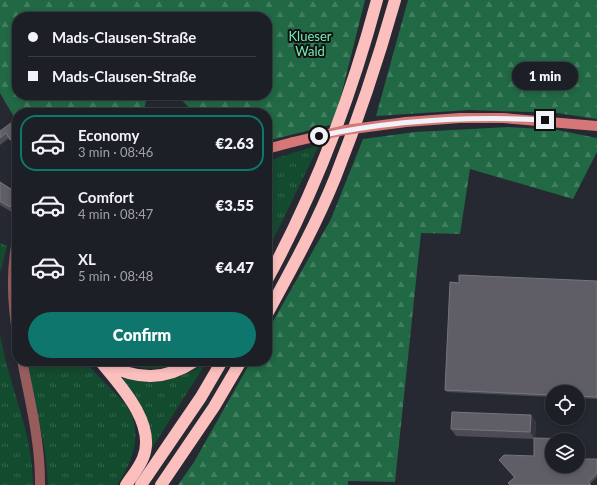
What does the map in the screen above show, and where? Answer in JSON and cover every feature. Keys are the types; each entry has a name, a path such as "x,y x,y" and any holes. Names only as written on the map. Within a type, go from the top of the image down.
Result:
{"highway":[{"path":"272,271 319,171 347,98 377,0"},
{"path":"272,305 297,259 334,179 363,104 395,0"},
{"path":"104,366 134,403 142,421 145,443 143,458 126,485"},
{"path":"110,366 121,372 136,376 165,375 188,366"},
{"path":"141,485 219,366"},
{"path":"161,485 214,407 238,366"}],"main road":[{"path":"272,148 345,130 406,122 460,118 503,118 597,126"}],"street":[{"path":"4,308 7,268 12,254"},
{"path":"14,366 38,450 40,485"}],"green space":[{"name":"Klueser Wald","path":"0,0 365,0 334,124 272,140 272,108 189,108 182,100 272,100 272,12 12,12 12,100 146,100 144,108 12,108 12,113 0,93"},
{"path":"408,0 597,0 597,119 557,113 470,110 376,116"},
{"path":"508,127 557,130 597,138 597,152 573,199 470,169 460,234 421,233 395,482 348,481 348,485 178,485 194,462 248,366 272,366 272,323 331,219 363,139 415,132"},
{"path":"319,145 272,241 272,159"},
{"path":"0,243 7,246 0,273"},
{"path":"0,335 29,446 33,485 0,485"},
{"path":"23,366 90,366 125,404 131,414 134,424 135,435 132,456 117,485 48,485 45,453 35,407"},
{"path":"135,366 170,366 158,368 143,368"},
{"path":"204,366 150,451 150,429 145,412 122,380 124,378 136,381 157,382 176,378"}],"building":[{"path":"11,123 12,139 10,140 6,133 0,138 0,131"},
{"path":"0,182 12,190 12,204 10,207 0,201"},
{"path":"459,275 597,281 597,397 585,396 585,385 545,385 545,395 445,390 450,282 459,283"},
{"path":"452,412 531,415 530,432 451,429"},
{"path":"534,438 545,438 545,473 585,473 585,459 597,459 597,473 588,482 591,485 510,485 508,483 515,477 499,460 504,455 534,456"}],"route":[{"path":"319,136 345,130 406,122 460,118 545,120"}]}
